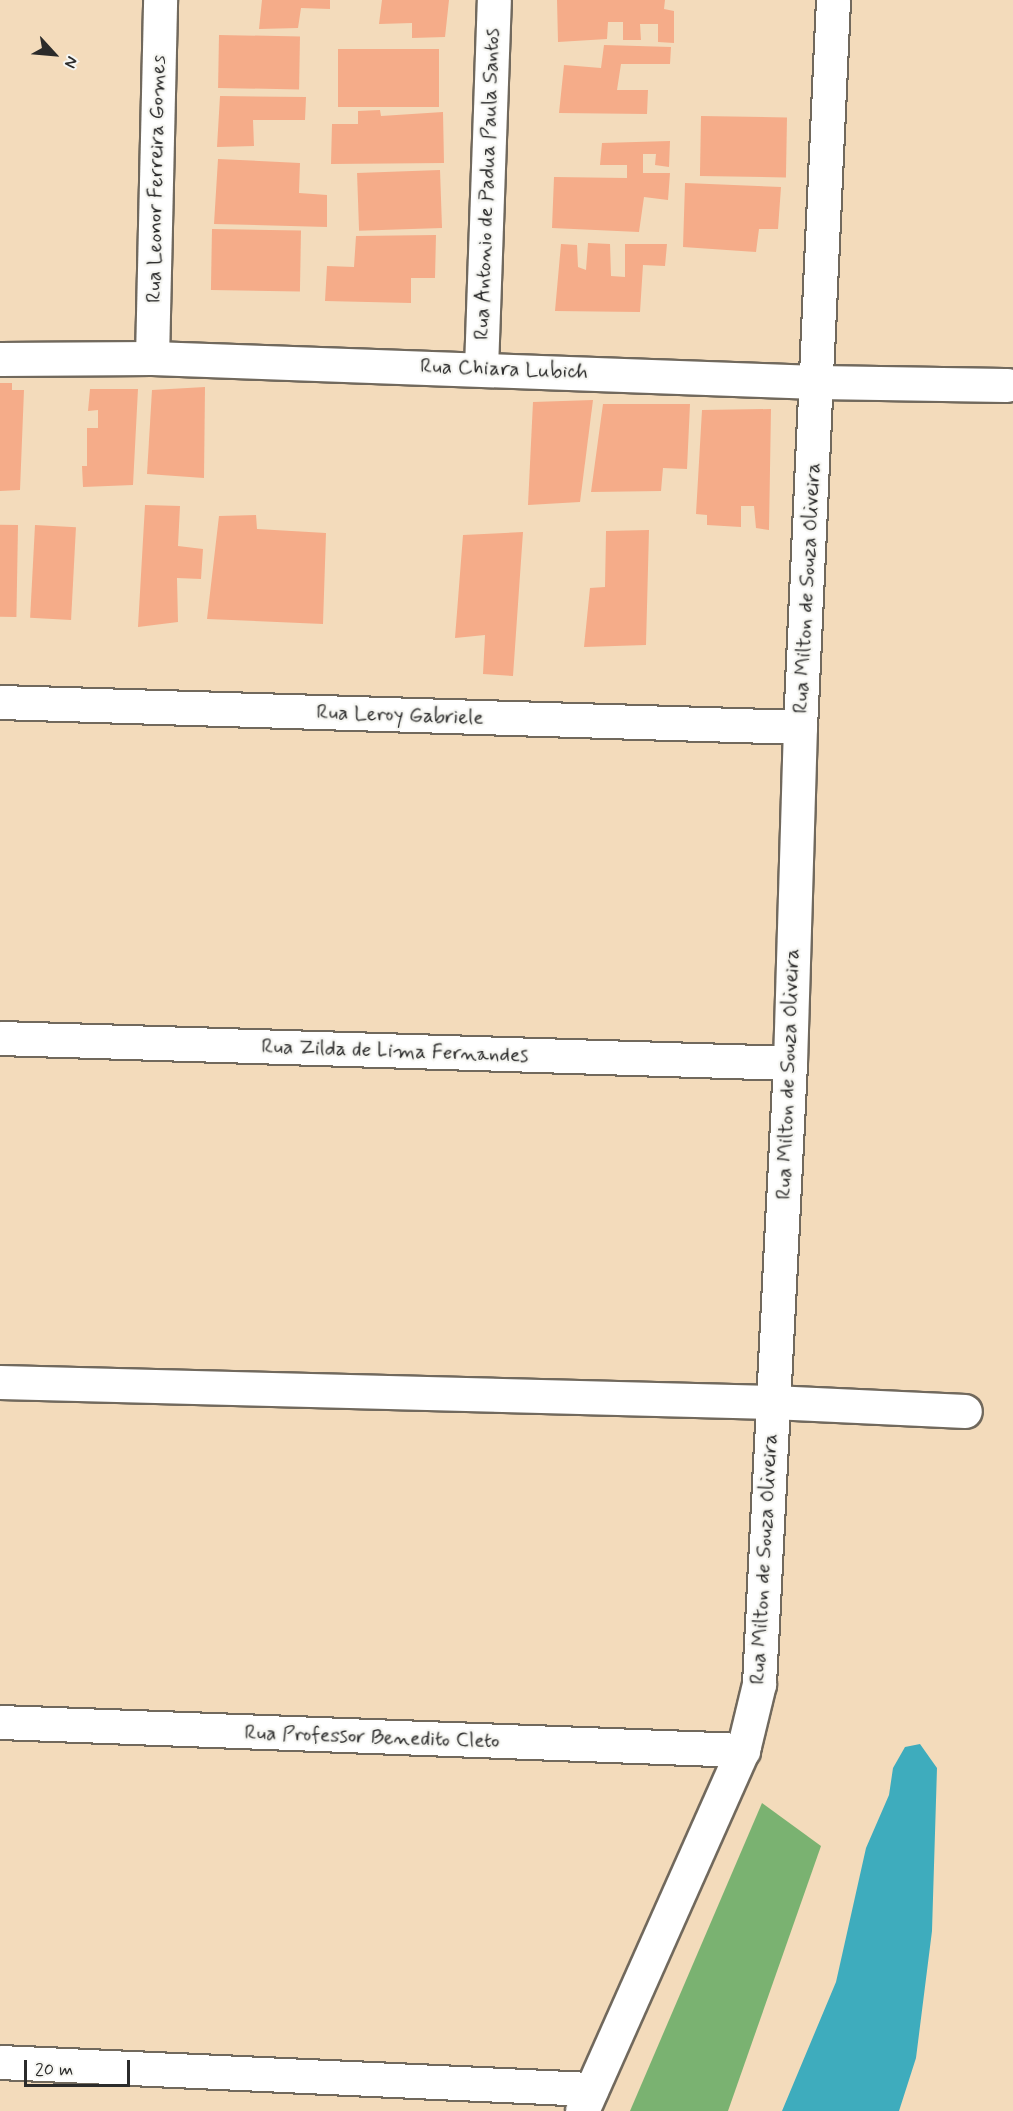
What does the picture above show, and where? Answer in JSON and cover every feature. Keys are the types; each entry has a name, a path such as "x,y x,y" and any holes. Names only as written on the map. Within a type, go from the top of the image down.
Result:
{"street":[{"name":"Rua Leonor Ferreira Gomes","path":"152,358 160,0"},
{"name":"Rua Antonio de Padua Paula Santos","path":"481,368 494,0"},
{"name":"Rua Milton de Souza Oliveira","path":"586,2100 743,1750 759,1684 790,1063 800,727 833,0"},
{"name":"Rua Chiara Lubich","path":"0,359 152,358 481,368 817,382 1007,384"},
{"name":"Rua Leroy Gabriele","path":"0,702 800,727"},
{"name":"Rua Zilda de Lima Fernandes","path":"0,1038 790,1063"},
{"path":"0,1382 772,1402 965,1411"},
{"name":"Rua Professor Benedito Cleto","path":"0,1722 743,1750"},
{"path":"0,2062 586,2100"}],"green space":[{"path":"762,1803 821,1846 728,2111 630,2111"}],"water":[{"path":"920,1744 937,1768 932,1931 916,2058 899,2111 782,2111 836,1982 866,1848 889,1795 893,1768 905,1747"}],"building":[{"path":"262,0 330,0 330,9 301,8 298,28 259,29"},
{"path":"382,0 449,0 445,37 412,38 412,23 379,24"},
{"path":"557,0 665,0 664,9 674,11 674,43 658,42 658,24 640,24 641,40 623,40 623,22 608,22 607,39 558,42"},
{"path":"219,35 300,36 299,89 218,88"},
{"path":"604,45 671,47 670,64 621,64 617,90 648,90 647,114 559,113 564,65 601,68"},
{"path":"338,49 439,49 439,107 338,107"},
{"path":"220,96 306,97 305,120 253,120 254,146 217,147"},
{"path":"380,110 381,116 443,112 444,163 331,164 332,124 358,124 358,111"},
{"path":"701,116 787,118 786,177 700,176"},
{"path":"670,141 669,167 655,165 656,154 643,154 643,173 670,173 668,200 644,197 639,232 552,228 554,177 627,178 627,165 600,165 602,143"},
{"path":"218,159 300,163 299,193 327,195 327,227 214,224"},
{"path":"440,170 442,228 359,231 357,173"},
{"path":"685,183 781,187 778,229 759,229 756,252 683,247"},
{"path":"212,229 301,231 300,292 211,290"},
{"path":"436,235 435,278 411,278 411,303 325,301 327,266 354,267 356,236"},
{"path":"588,243 610,244 611,276 625,277 625,244 667,244 665,266 643,265 640,312 555,311 561,244 577,245 578,267 586,270"},
{"path":"0,383 12,383 12,390 24,390 20,490 0,491"},
{"path":"205,387 204,478 147,474 152,390"},
{"path":"90,389 138,389 133,485 83,487 82,466 87,466 87,428 98,428 98,410 88,411"},
{"path":"593,400 580,502 528,505 533,402"},
{"path":"603,404 690,404 687,469 663,468 661,491 591,492"},
{"path":"771,409 769,530 756,528 754,506 741,506 741,527 707,525 707,515 696,514 702,410"},
{"path":"145,505 180,506 178,546 203,549 201,579 177,578 178,622 138,627"},
{"path":"256,515 257,529 326,533 323,624 207,619 219,516"},
{"path":"0,525 18,525 16,617 0,617"},
{"path":"35,525 76,527 71,620 30,618"},
{"path":"649,530 646,645 584,647 590,588 605,587 606,531"},
{"path":"523,532 513,676 483,674 485,635 455,638 463,535"}]}
